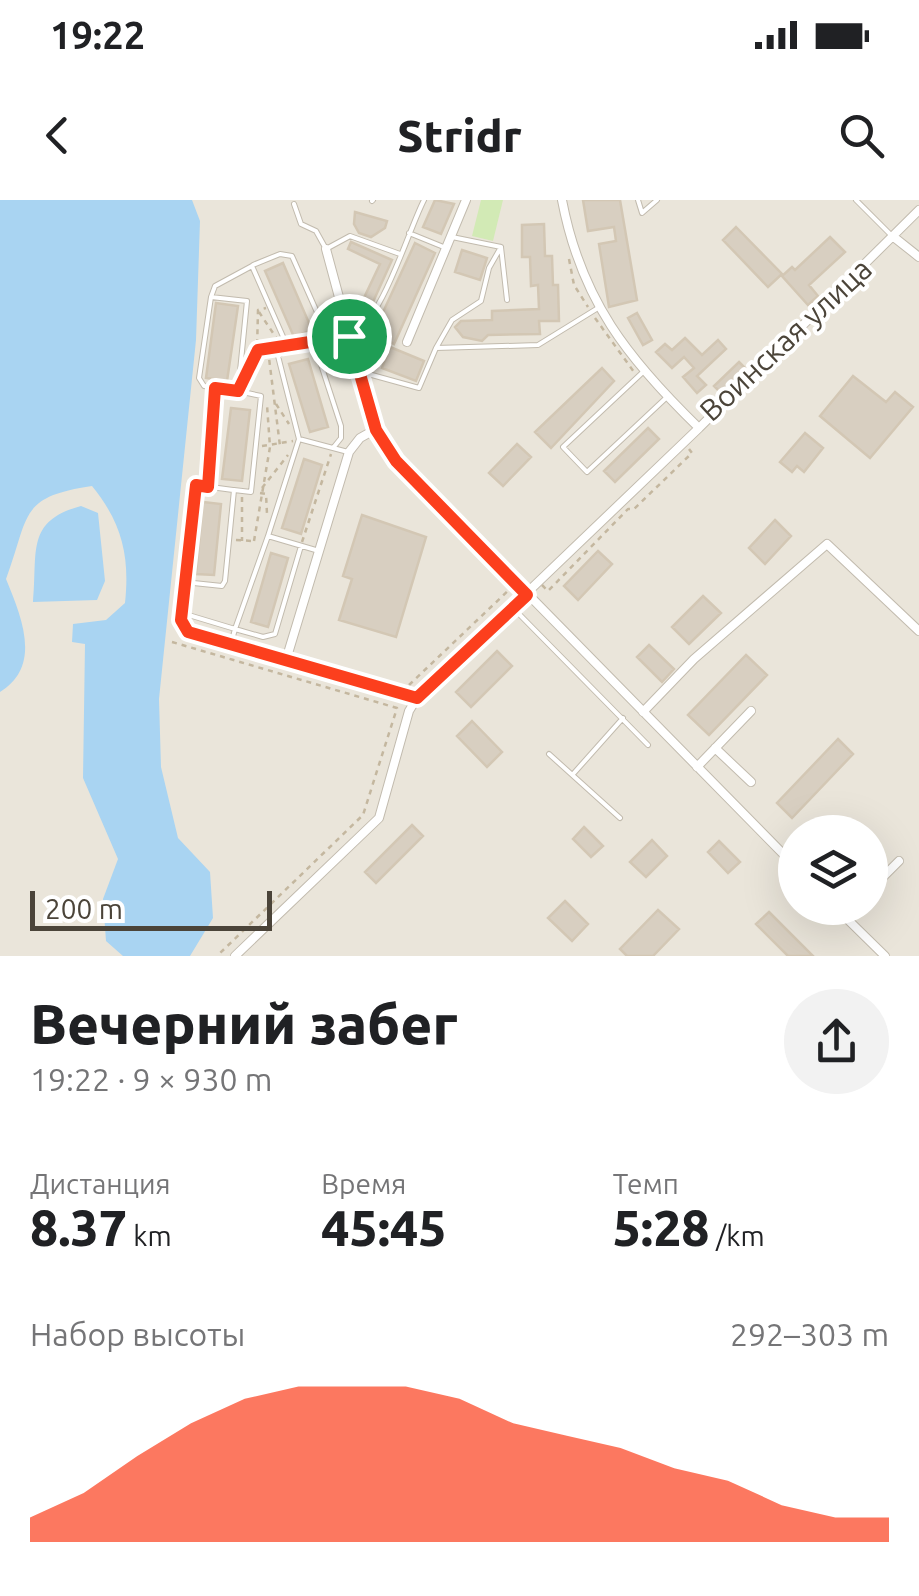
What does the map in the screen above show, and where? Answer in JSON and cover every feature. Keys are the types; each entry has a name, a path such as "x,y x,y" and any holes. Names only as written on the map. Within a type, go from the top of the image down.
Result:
{"street":[{"path":"407,342 466,200"},
{"name":"Воинская улица","path":"562,200 579,263 598,308 643,372 699,428 919,210"},
{"path":"895,238 919,257"},
{"path":"326,249 376,430 396,461 778,849"},
{"path":"234,956 379,818 409,711 417,698 529,597 699,428"},
{"path":"376,430 360,438 349,452 286,660 417,698"},
{"path":"643,712 694,659 827,544 919,631"},
{"path":"697,767 752,711"},
{"path":"715,748 751,782"},
{"path":"888,872 899,861"},
{"path":"854,925 886,956"}],"lane":[{"path":"231,644 262,542 268,536 300,439 278,356 312,340 349,336 368,324 424,200"},
{"path":"638,200 642,213 657,200"},
{"path":"856,200 895,238"},
{"path":"294,204 301,224 316,230 326,249 350,236 400,254"},
{"path":"409,233 446,248"},
{"path":"452,236 502,248"},
{"path":"502,248 507,300"},
{"path":"359,371 419,388 452,320 480,302 490,266 502,248"},
{"path":"286,660 188,632 182,613 196,485 251,492 261,396 204,386 199,374 215,286 280,254 292,256 328,337"},
{"path":"252,266 288,348"},
{"path":"211,297 247,301 238,391"},
{"path":"436,348 538,345 598,308"},
{"path":"312,340 341,426 341,438 333,448"},
{"path":"643,372 564,448 587,472 666,397"},
{"path":"208,487 215,388"},
{"path":"300,439 349,452"},
{"path":"184,582 222,586 234,490"},
{"path":"268,536 319,551"},
{"path":"182,613 264,637 275,634 301,546"},
{"path":"529,597 518,613 648,744"},
{"path":"574,773 622,718"},
{"path":"549,754 620,818"}],"path":[{"path":"258,310 272,306"},
{"path":"258,310 275,340 288,348"},
{"path":"238,391 258,350 258,310"},
{"path":"242,348 288,348"},
{"path":"268,350 280,446"},
{"path":"254,541 259,493 270,447 266,399 276,404 300,439"},
{"path":"276,404 289,400"},
{"path":"256,445 280,446 300,439"},
{"path":"259,493 300,439"},
{"path":"301,546 333,448"},
{"path":"242,491 242,541"},
{"path":"251,492 266,494 268,536"},
{"path":"229,540 262,542"},
{"path":"172,642 397,708 363,815 217,956"}],"shaded area":[{"path":"0,200 919,200 919,956 0,956"}],"green space":[{"path":"481,200 503,200 493,241 472,236"}],"water":[{"path":"0,200 192,200 200,221 196,340 159,699 161,767 178,838 210,872 213,918 190,956 123,956 106,941 103,899 118,859 83,778 85,644 72,642 73,624 106,620 125,603 126,570 117,527 92,486 51,496 39,503 24,524 6,579 22,624 25,655 13,681 0,692"},
{"path":"81,506 98,513 105,581 97,600 33,602 36,554 43,530 63,512"}],"building":[{"path":"435,200 454,204 441,234 423,227"},
{"path":"583,200 620,200 637,300 609,307 599,244 616,241 614,227 588,231"},
{"path":"355,212 387,221 385,228 371,237 359,233 354,224"},
{"path":"544,224 545,256 552,256 553,285 558,285 559,321 539,321 540,334 488,335 482,341 463,337 455,327 461,321 492,320 492,311 539,309 538,285 531,286 530,257 522,257 522,225"},
{"path":"736,227 782,274 768,287 723,240"},
{"path":"830,237 845,252 809,285 818,296 808,305 782,276 792,267 795,270"},
{"path":"351,242 392,260 372,304 363,300 380,264 348,249"},
{"path":"415,243 435,253 394,344 373,334"},
{"path":"462,250 487,258 480,280 455,272"},
{"path":"283,263 312,330 294,337 265,271"},
{"path":"216,303 238,306 227,381 206,378"},
{"path":"637,313 652,340 643,345 628,318"},
{"path":"685,338 702,355 718,340 726,349 697,376 706,385 697,393 683,377 694,368 684,357 672,368 656,352 665,344 672,350"},
{"path":"390,347 424,361 416,381 382,368"},
{"path":"308,359 328,427 310,432 289,364"},
{"path":"739,362 747,370 722,394 714,386"},
{"path":"602,368 614,381 551,448 535,432"},
{"path":"853,376 886,402 895,392 913,407 870,458 820,416"},
{"path":"231,408 250,410 242,481 222,479"},
{"path":"648,428 659,439 615,482 604,471"},
{"path":"805,433 823,448 804,472 797,466 792,472 780,462"},
{"path":"517,444 531,457 503,486 489,473"},
{"path":"304,459 322,465 301,534 282,528"},
{"path":"203,502 221,504 214,575 196,574"},
{"path":"362,515 426,537 396,637 339,620 352,579 343,576"},
{"path":"775,520 791,536 765,564 749,548"},
{"path":"598,551 612,564 578,600 564,586"},
{"path":"271,553 288,558 268,627 251,622"},
{"path":"703,596 721,613 689,644 672,627"},
{"path":"649,645 674,669 662,682 637,657"},
{"path":"497,651 512,666 471,707 456,692"},
{"path":"746,655 767,675 709,735 688,715"},
{"path":"472,721 502,752 487,767 457,736"},
{"path":"838,739 853,754 795,815 789,815 777,803"},
{"path":"412,825 423,836 376,883 365,872"},
{"path":"584,827 603,846 591,857 573,839"},
{"path":"652,840 667,856 646,877 630,862"},
{"path":"719,841 740,862 728,873 708,852"},
{"path":"565,901 588,924 572,941 548,918"},
{"path":"658,910 679,929 653,956 627,956 620,949"},
{"path":"769,912 813,956 788,956 756,924"}],"route":[{"path":"349,336 376,430 396,461 527,595 417,698 188,632 181,620 196,485 208,487 215,388 238,391 258,350 349,336"}]}
